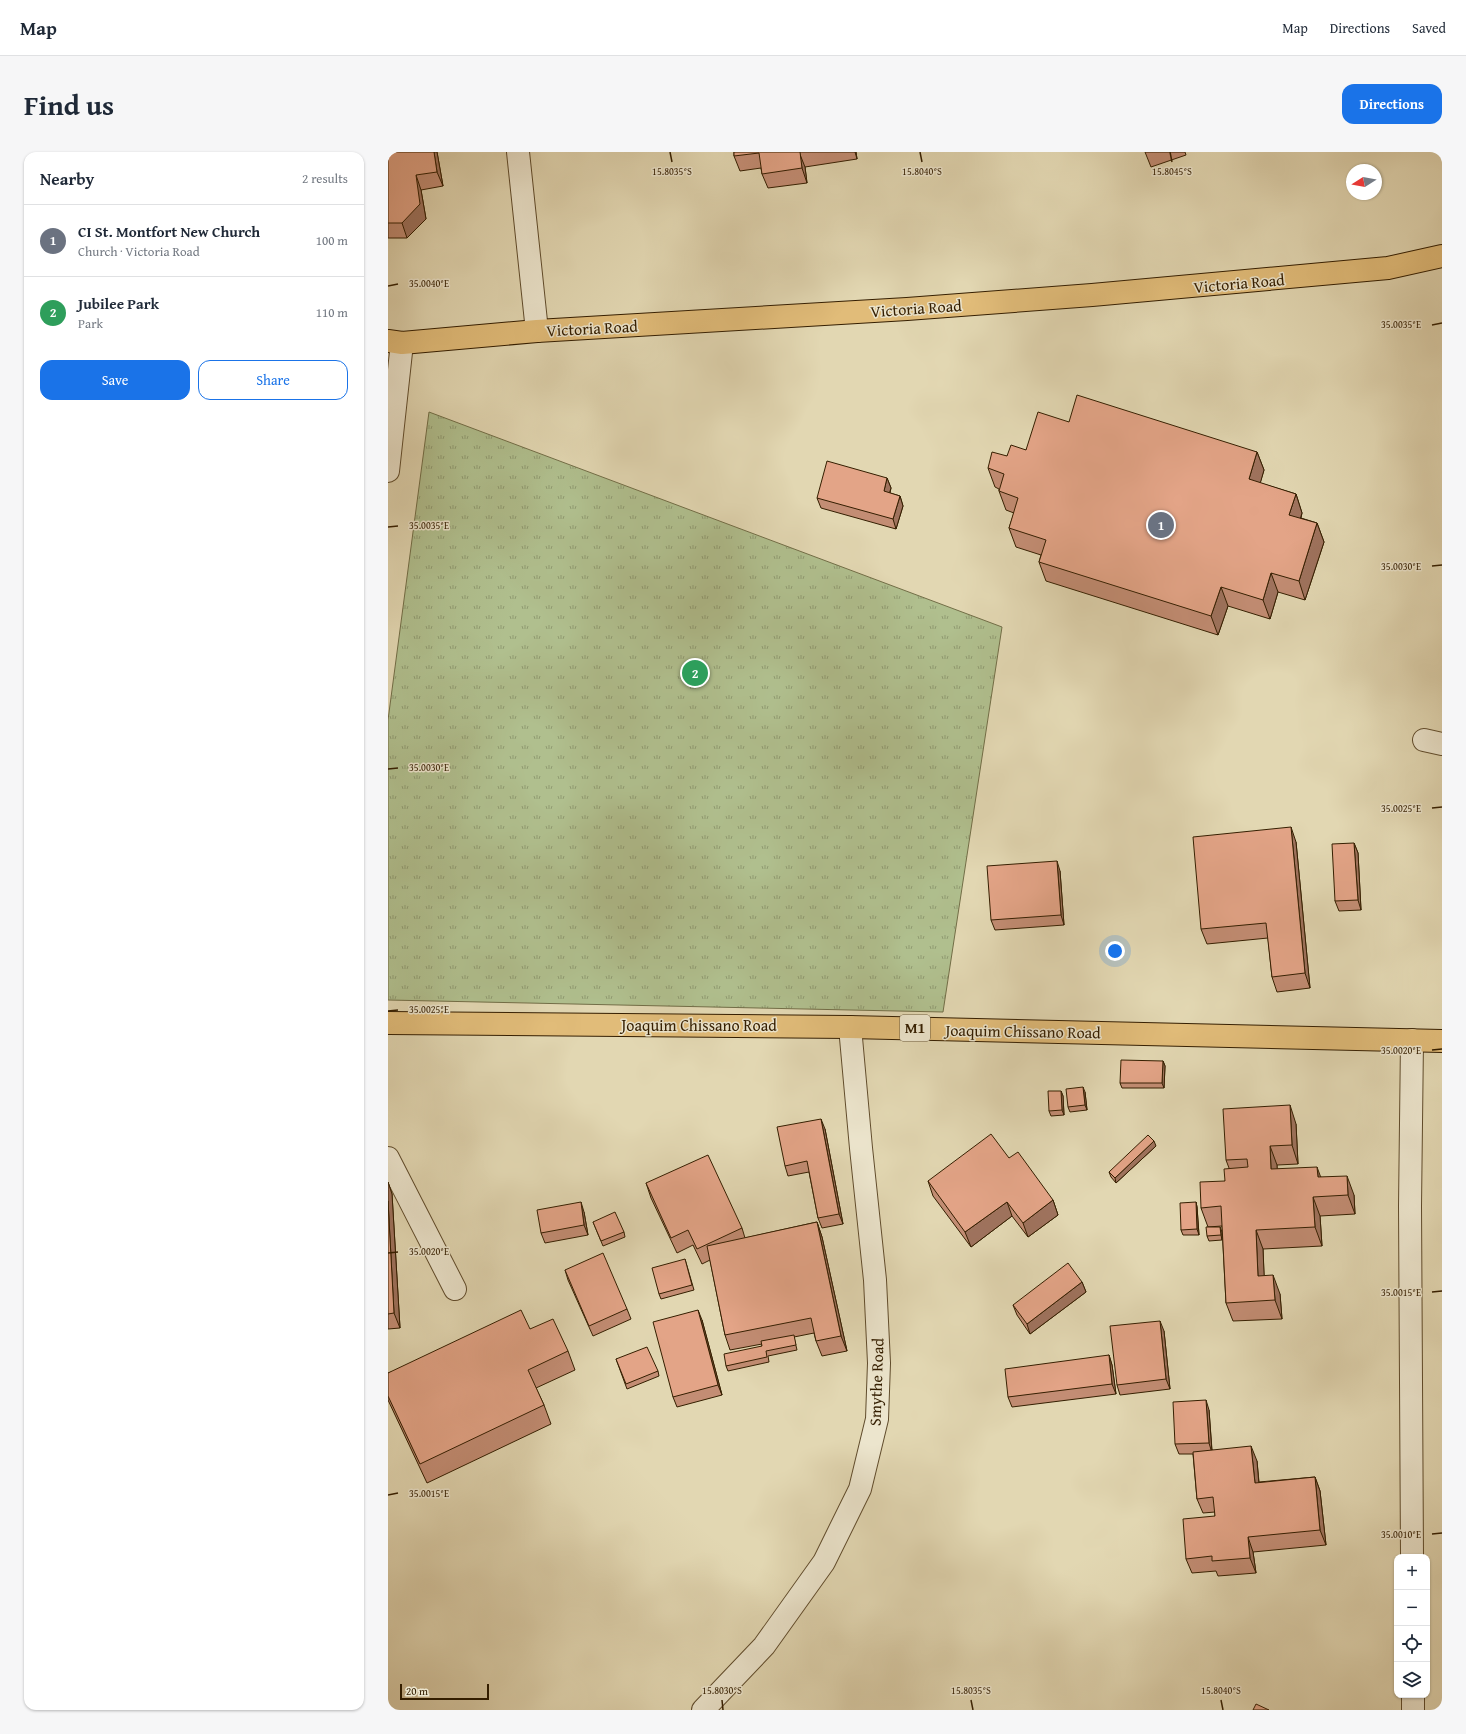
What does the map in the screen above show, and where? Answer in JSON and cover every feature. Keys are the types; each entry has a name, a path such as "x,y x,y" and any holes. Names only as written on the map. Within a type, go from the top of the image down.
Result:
{"main road":[{"name":"Victoria Road","path":"395,342 907,309 1092,295 1388,268 1442,256"},
{"name":"Joaquim Chissano Road","path":"388,1023 850,1027 1442,1041"}],"street":[{"path":"518,152 537,332"},
{"path":"388,471 395,342"},
{"name":"Smythe Road","path":"703,1710 764,1646 824,1562 860,1489 877,1419 879,1363 875,1280 850,1027"},
{"path":"1412,1040 1410,1206 1412,1554"},
{"path":"388,1158 455,1289"},
{"path":"1413,1698 1413,1710"}],"green space":[{"path":"429,412 1002,627 943,1012 388,1000 388,720"}],"building":[{"path":"388,152 434,152 437,172 416,175 420,204 402,223 388,223"},
{"path":"734,152 800,152 802,168 762,174 759,153 734,156"},
{"path":"1077,395 1257,452 1249,479 1296,494 1289,515 1317,523 1299,581 1271,573 1263,600 1221,587 1211,616 1039,562 1046,540 1009,528 1018,498 999,491 1004,474 988,468 992,452 1007,456 1011,445 1026,450 1038,412 1069,422"},
{"path":"827,461 887,478 884,491 900,496 893,519 817,498"},
{"path":"1291,827 1305,973 1272,977 1266,923 1201,929 1193,837"},
{"path":"1354,843 1358,900 1335,901 1332,844"},
{"path":"1057,861 1061,915 991,920 987,866"},
{"path":"1121,1060 1163,1061 1162,1083 1120,1083"},
{"path":"1083,1087 1085,1105 1068,1107 1066,1089"},
{"path":"1048,1091 1061,1091 1062,1110 1049,1111"},
{"path":"1290,1105 1292,1145 1270,1146 1271,1169 1317,1167 1318,1177 1347,1176 1348,1195 1313,1197 1315,1227 1256,1230 1258,1276 1273,1275 1275,1300 1226,1303 1221,1206 1201,1208 1200,1182 1225,1181 1224,1169 1248,1167 1247,1159 1226,1160 1223,1109"},
{"path":"821,1119 839,1214 818,1218 807,1161 785,1166 777,1127"},
{"path":"991,1134 1009,1158 1018,1152 1053,1200 1023,1223 1007,1202 965,1232 928,1181"},
{"path":"1148,1135 1154,1141 1115,1178 1109,1172"},
{"path":"708,1155 742,1228 697,1249 688,1230 671,1238 646,1183"},
{"path":"388,1201 394,1313 388,1314"},
{"path":"581,1202 584,1225 541,1233 537,1210"},
{"path":"1196,1202 1197,1229 1181,1230 1180,1203"},
{"path":"615,1212 624,1232 601,1241 593,1222"},
{"path":"817,1222 841,1336 816,1341 811,1318 725,1335 707,1246"},
{"path":"1206,1227 1220,1227 1221,1235 1207,1236"},
{"path":"603,1253 627,1309 589,1326 565,1270"},
{"path":"685,1259 692,1285 659,1294 652,1268"},
{"path":"1068,1263 1082,1282 1027,1324 1013,1305"},
{"path":"521,1310 530,1329 553,1319 568,1351 528,1370 544,1405 420,1464 388,1396 388,1373"},
{"path":"698,1310 718,1385 673,1397 653,1322"},
{"path":"1160,1321 1166,1379 1117,1385 1110,1326"},
{"path":"794,1335 796,1345 766,1351 767,1357 726,1366 724,1354 762,1346 761,1341"},
{"path":"647,1347 658,1371 626,1384 616,1359"},
{"path":"1109,1355 1112,1384 1008,1397 1005,1369"},
{"path":"1206,1400 1209,1443 1175,1444 1173,1402"},
{"path":"1251,1446 1255,1483 1315,1477 1320,1530 1248,1537 1250,1558 1212,1561 1212,1556 1186,1559 1183,1519 1215,1516 1213,1497 1197,1499 1193,1452"},
{"path":"1256,1704 1269,1710 1253,1710"}],"place":[{"name":"CI St. Montfort New Church","path":"1161,525"},
{"name":"Jubilee Park","path":"695,673"}]}
